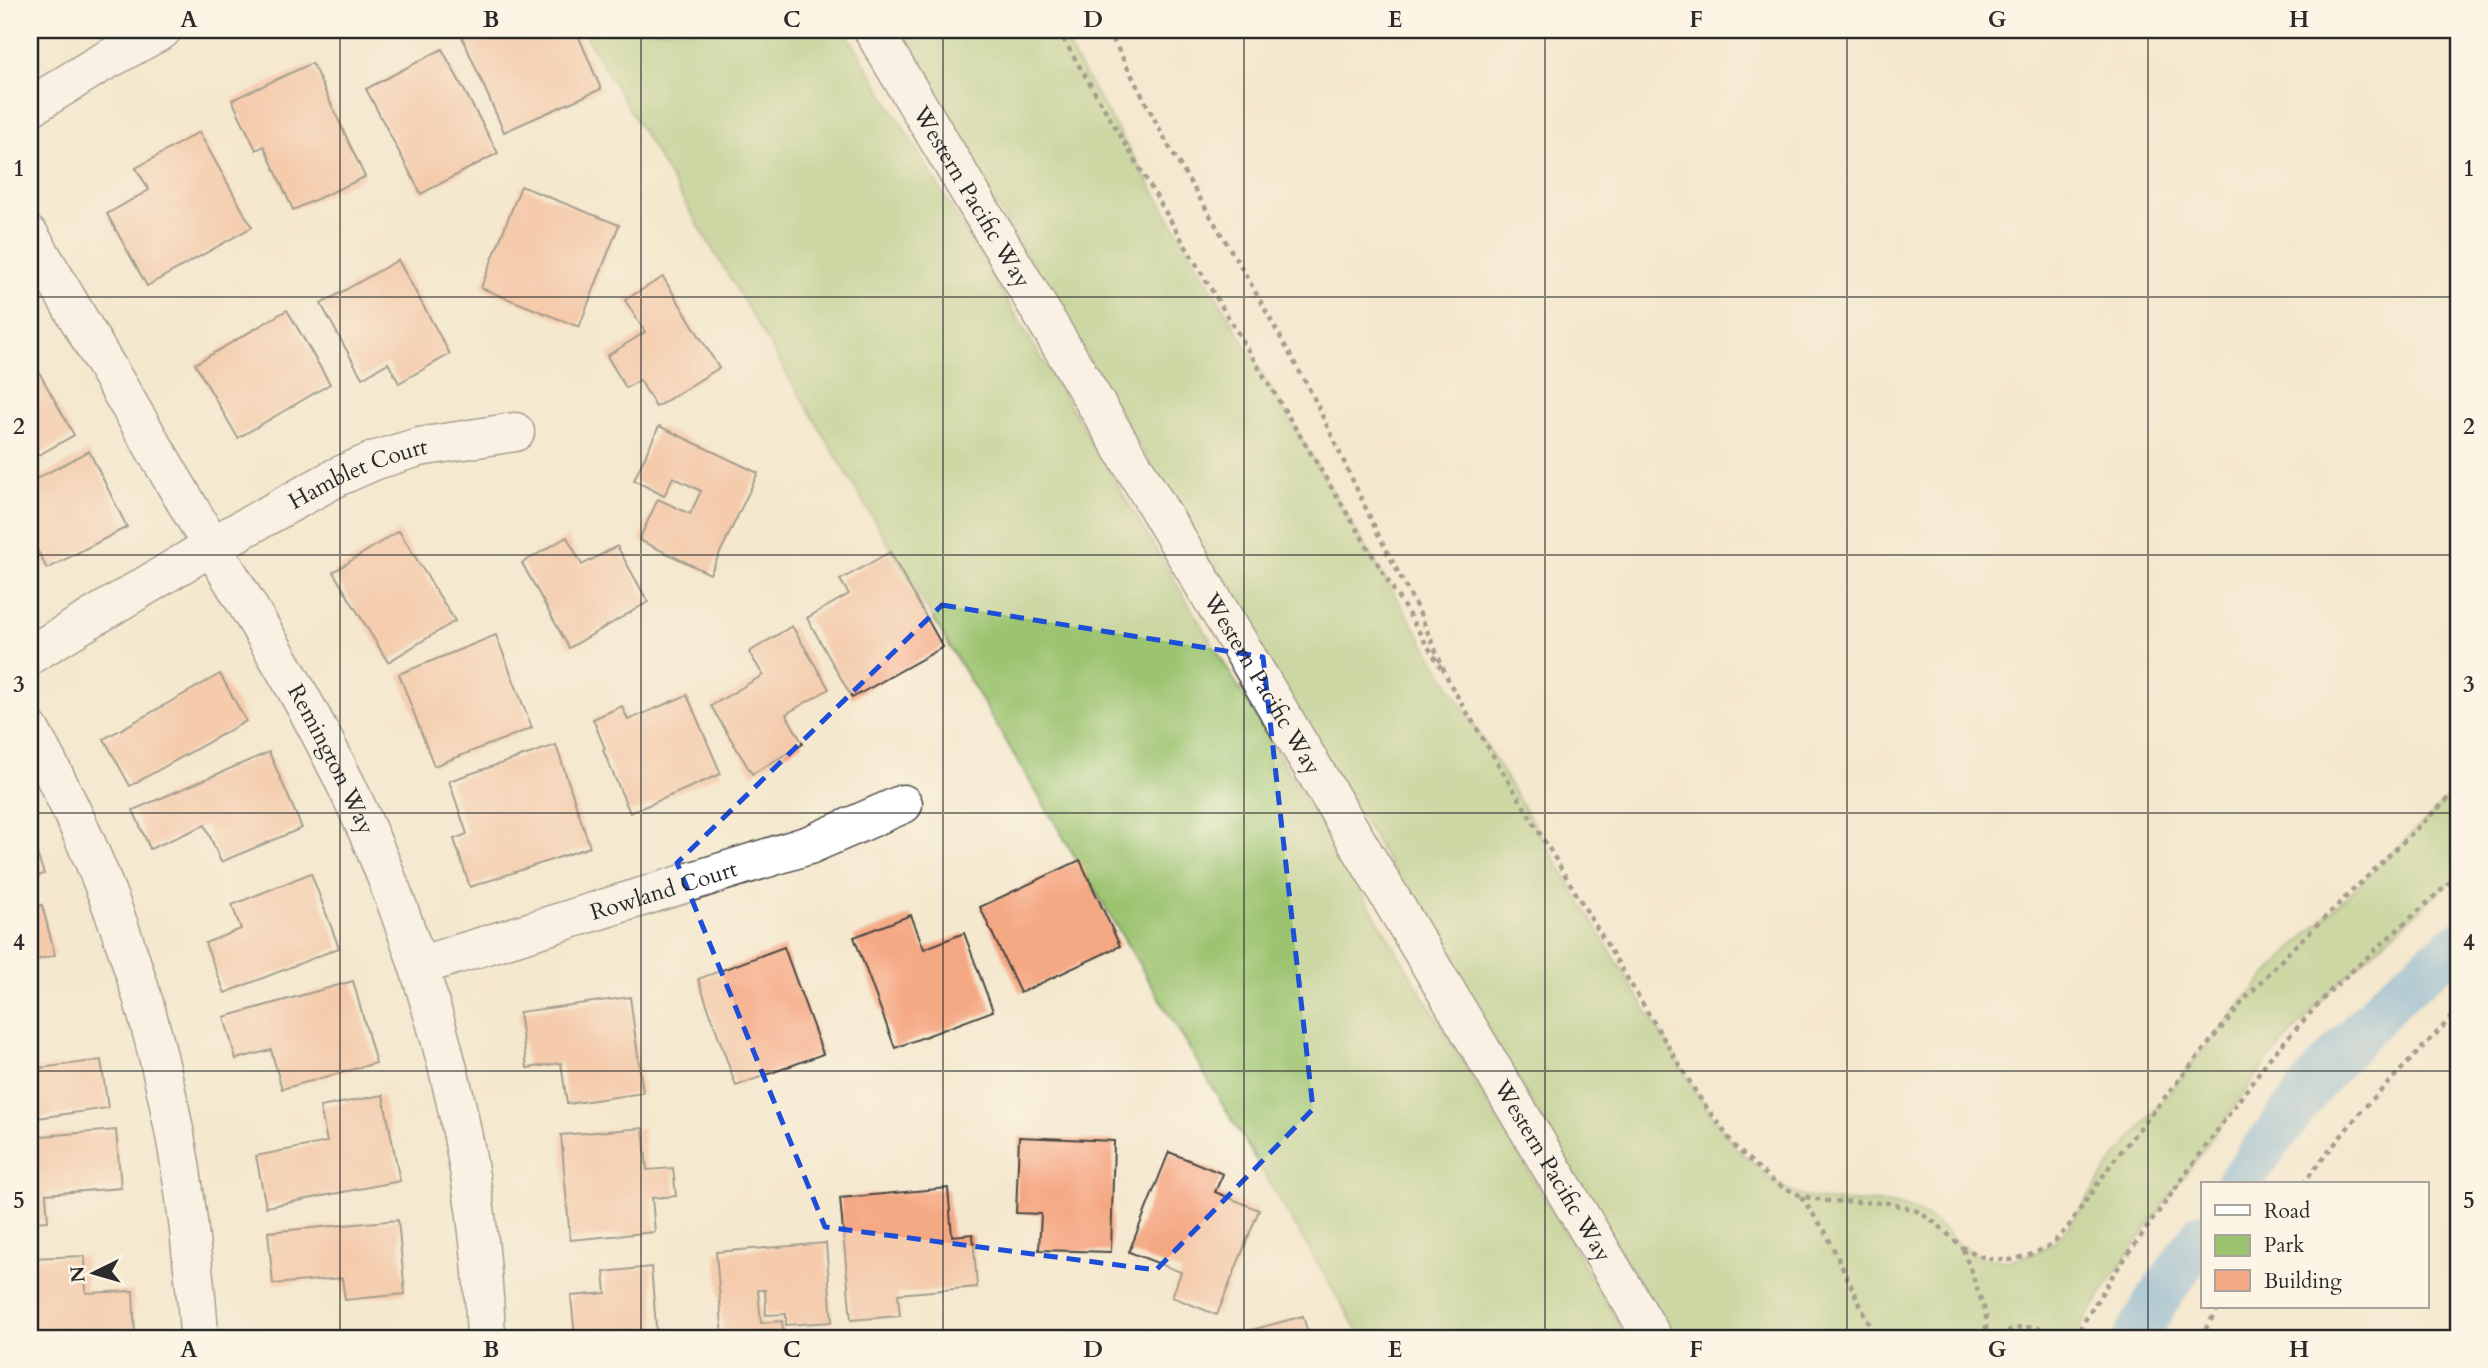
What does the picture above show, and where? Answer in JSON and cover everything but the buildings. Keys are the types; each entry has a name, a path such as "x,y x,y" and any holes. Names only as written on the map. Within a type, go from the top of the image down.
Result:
{"street":[{"path":"30,107 141,40 163,30"},
{"name":"Western Pacific Way","path":"873,30 1653,1338"},
{"name":"Remington Way","path":"30,236 284,664 334,758 382,864 419,966 455,1097 474,1203 485,1299 486,1338"},
{"name":"Hamblet Court","path":"30,655 212,545 337,477 376,460 419,447 515,432"},
{"path":"30,730 75,819 116,919 149,1016 189,1222 199,1338"},
{"name":"Rowland Court","path":"419,966 809,845 903,804"}],"path":[{"path":"1058,30 1698,1094 1736,1149 1775,1183 1801,1196 1828,1201 1889,1203 1917,1211 1936,1223 1962,1247 1987,1259 2011,1260 2034,1254 2052,1244 2068,1227 2114,1160 2244,1000 2291,950 2458,789"},
{"path":"1108,30 1169,148 1247,277 1313,396 1378,534 1420,614 1450,684"},
{"path":"1999,1338 2018,1328 2036,1327 2072,1338 2113,1275 2268,1060 2331,990 2458,875"},
{"path":"2304,1182 2363,1109 2458,1011"},
{"path":"1801,1196 1825,1231 1876,1338"},
{"path":"1962,1247 1986,1313 1986,1338"},
{"path":"2200,1338 2218,1308"}],"highlighted area":[{"path":"942,605 1263,657 1313,1109 1156,1270 825,1227 677,863"}],"green space":[{"path":"582,30 845,30 1628,1338 1362,1338"},
{"path":"892,30 1058,30 1355,529 1697,1094 1736,1148 1775,1183 1801,1196 1828,1201 1889,1203 1917,1211 1936,1223 1962,1247 1987,1259 2011,1260 2033,1254 2052,1244 2068,1227 2114,1160 2244,1000 2291,950 2458,789 2458,875 2331,990 2268,1060 2113,1275 2074,1338 1672,1338"}],"waterway":[{"path":"2239,1182 2318,1078 2392,998 2458,943"},
{"path":"2135,1338 2155,1303 2201,1237"}]}
